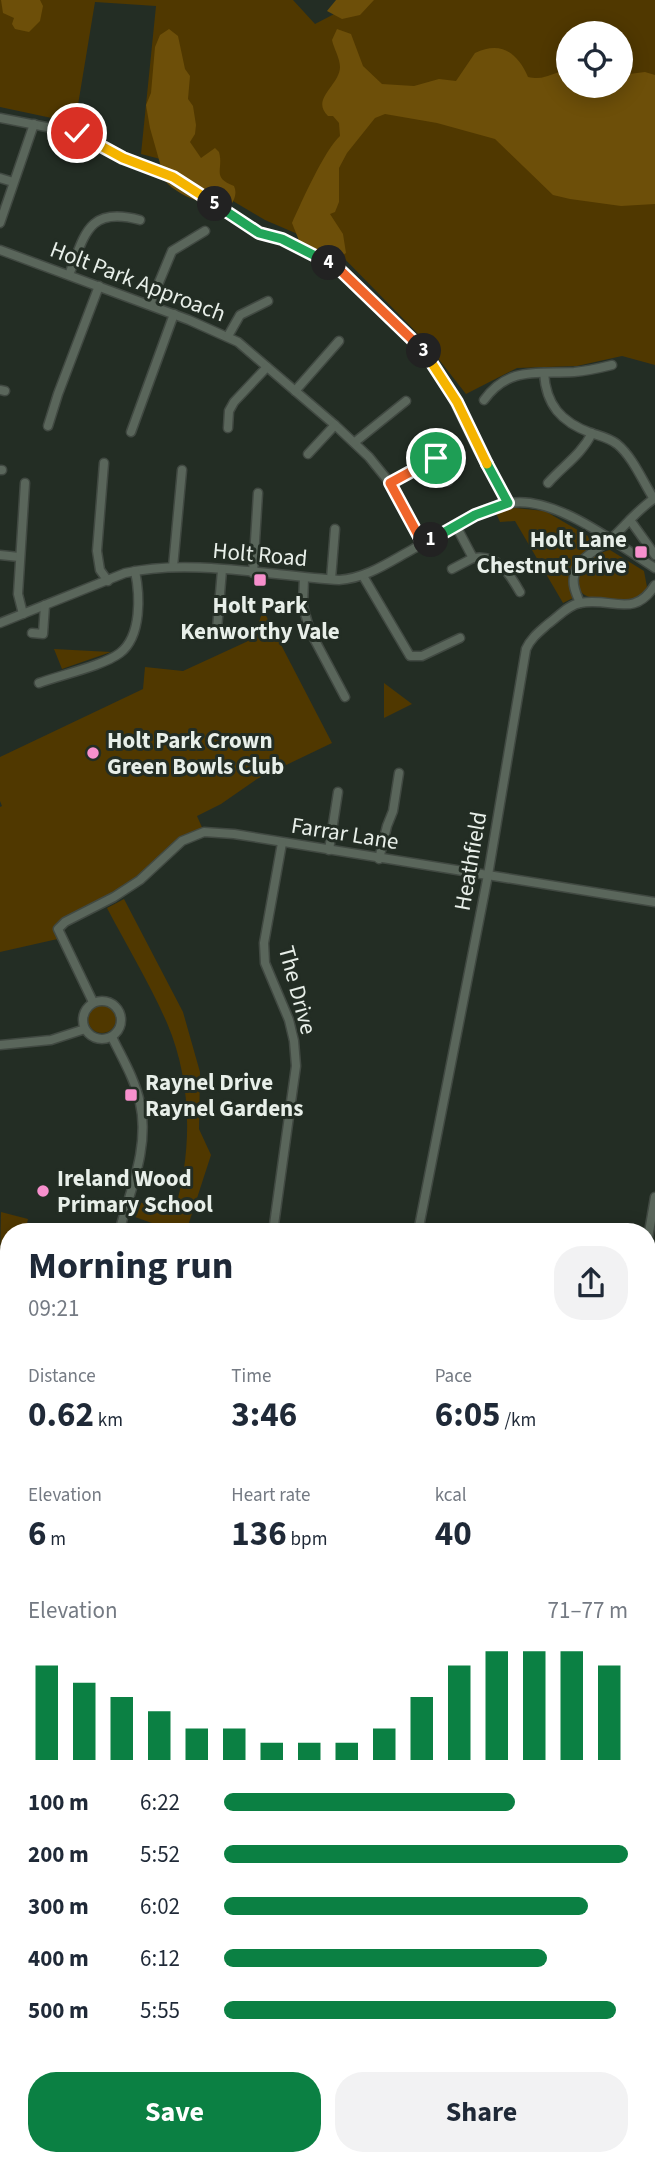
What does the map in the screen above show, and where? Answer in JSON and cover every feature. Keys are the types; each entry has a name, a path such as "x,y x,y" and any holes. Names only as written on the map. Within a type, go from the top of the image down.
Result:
{"street":[{"path":"0,118 77,133 123,158 173,177 259,233 282,239 339,269 422,347 457,402 478,450 508,503 537,503 562,511 655,568"},
{"path":"0,223 34,124"},
{"path":"0,178 13,182"},
{"path":"69,275 84,236 93,223 118,215 140,220"},
{"path":"149,304 172,250 205,231"},
{"name":"Holt Park Approach","path":"0,250 149,304 228,337 244,347 355,442 390,483 423,544"},
{"path":"48,426 99,286"},
{"path":"228,337 240,315 268,301"},
{"path":"131,432 174,314"},
{"path":"295,391 339,341"},
{"path":"484,400 494,387 516,374 574,372 612,365"},
{"path":"228,428 229,411 234,402 267,367"},
{"path":"544,373 547,396 561,416 574,426 616,444 654,499 610,540 586,557 573,575 580,603 633,604 647,598 655,585"},
{"path":"355,442 406,401"},
{"path":"308,454 335,425"},
{"path":"548,483 561,468 582,452 592,433"},
{"path":"425,440 448,481"},
{"path":"390,483 436,458"},
{"path":"104,463 97,551 100,570 108,580"},
{"path":"173,567 181,470"},
{"path":"23,614 18,594 24,483"},
{"path":"253,573 258,493"},
{"name":"Holt Road","path":"0,623 135,571 173,567 304,578 363,576 475,515 508,503"},
{"path":"630,520 655,555"},
{"path":"456,526 473,558"},
{"path":"331,579 335,528"},
{"path":"0,555 19,557"},
{"path":"453,569 473,558 488,558 500,564 520,592"},
{"path":"217,629 222,570"},
{"path":"38,683 110,659 129,643 136,618 135,571"},
{"path":"363,576 410,656 422,656 460,638"},
{"path":"304,578 303,606 310,631 345,697"},
{"name":"Heathfield","path":"420,1223 488,875 526,649 533,637 572,606 580,603"},
{"path":"32,633 43,634 45,605"},
{"path":"379,859 393,811 399,773"},
{"path":"329,850 338,792"},
{"name":"Farrar Lane","path":"93,1002 58,929 65,922 114,897 139,880 182,841 204,832 233,834 655,902"},
{"name":"The Drive","path":"274,1223 296,1066 289,1020 265,963 264,943 282,842"},
{"path":"100,1000 113,1003 121,1013 121,1027 112,1037 100,1039 85,1029 85,1011 93,1002 100,1000"},
{"path":"0,1045 51,1040 85,1029"},
{"path":"112,1037 140,1102 143,1126 140,1155 121,1223"},
{"path":"651,1223 655,1197"}],"shaded area":[{"path":"0,0 293,0 315,24 361,0 655,0 655,365 622,356 577,366 517,368 466,394 422,338 337,251 265,220 164,160 141,154 156,6 95,2 75,123 0,107"},
{"path":"1,0 40,0 43,6 40,21 29,32 15,29 12,24 14,18 3,13"},
{"path":"336,0 374,0 360,15 342,19 327,11"},
{"path":"169,29 178,36 185,69 190,76 188,99 193,106 196,125 190,142 201,158 215,148 219,152 220,176 235,189 229,209 187,196 165,181 146,105 151,93 155,47 160,35"},
{"path":"337,29 351,34 363,66 382,84 414,86 439,79 456,81 475,53 493,48 514,56 528,77 540,78 556,73 556,98 633,98 633,74 645,72 655,75 655,204 621,206 553,195 495,139 437,123 385,114 375,118 347,153 339,168 339,202 335,212 330,214 343,234 346,253 337,259 300,243 292,223 321,164 340,136 339,123 333,116 328,116 322,104 339,74 340,64 332,40"},
{"path":"515,508 545,511 593,539 593,545 573,568 570,582 573,598 563,603 515,521 500,522 496,513"},
{"path":"610,550 644,571 647,587 643,595 611,600 593,598 581,592 577,579 584,566 597,555"},
{"path":"263,610 332,743 257,779 221,804 197,816 204,832 182,841 163,861 58,929 62,938 0,952 0,757 143,689 145,667 183,671 246,642 254,637"},
{"path":"54,649 111,652 62,669"},
{"path":"384,683 412,704 384,718"},
{"path":"124,899 183,1012 200,1072 199,1129 211,1155 189,1223 152,1223 135,1217 139,1202 174,1212 187,1141 185,1092 175,1045 167,1023 107,908"},
{"path":"102,1005 112,1009 116,1019 112,1029 102,1033 92,1029 88,1019 92,1009"},
{"path":"1,1212 28,1219 27,1223 1,1223"}],"place":[{"name":"Holt Lane Chestnut Drive","path":"641,552"},
{"name":"Holt Park Kenworthy Vale","path":"260,580"},
{"name":"Holt Park Crown Green Bowls Club","path":"93,753"},
{"name":"Raynel Drive Raynel Gardens","path":"131,1095"},
{"name":"Ireland Wood Primary School","path":"43,1191"}],"route":[{"path":"77,133 123,158 173,177 259,233 282,239 339,269 422,347 457,402 478,450 508,503 475,515 423,544 390,483 436,458"}]}
